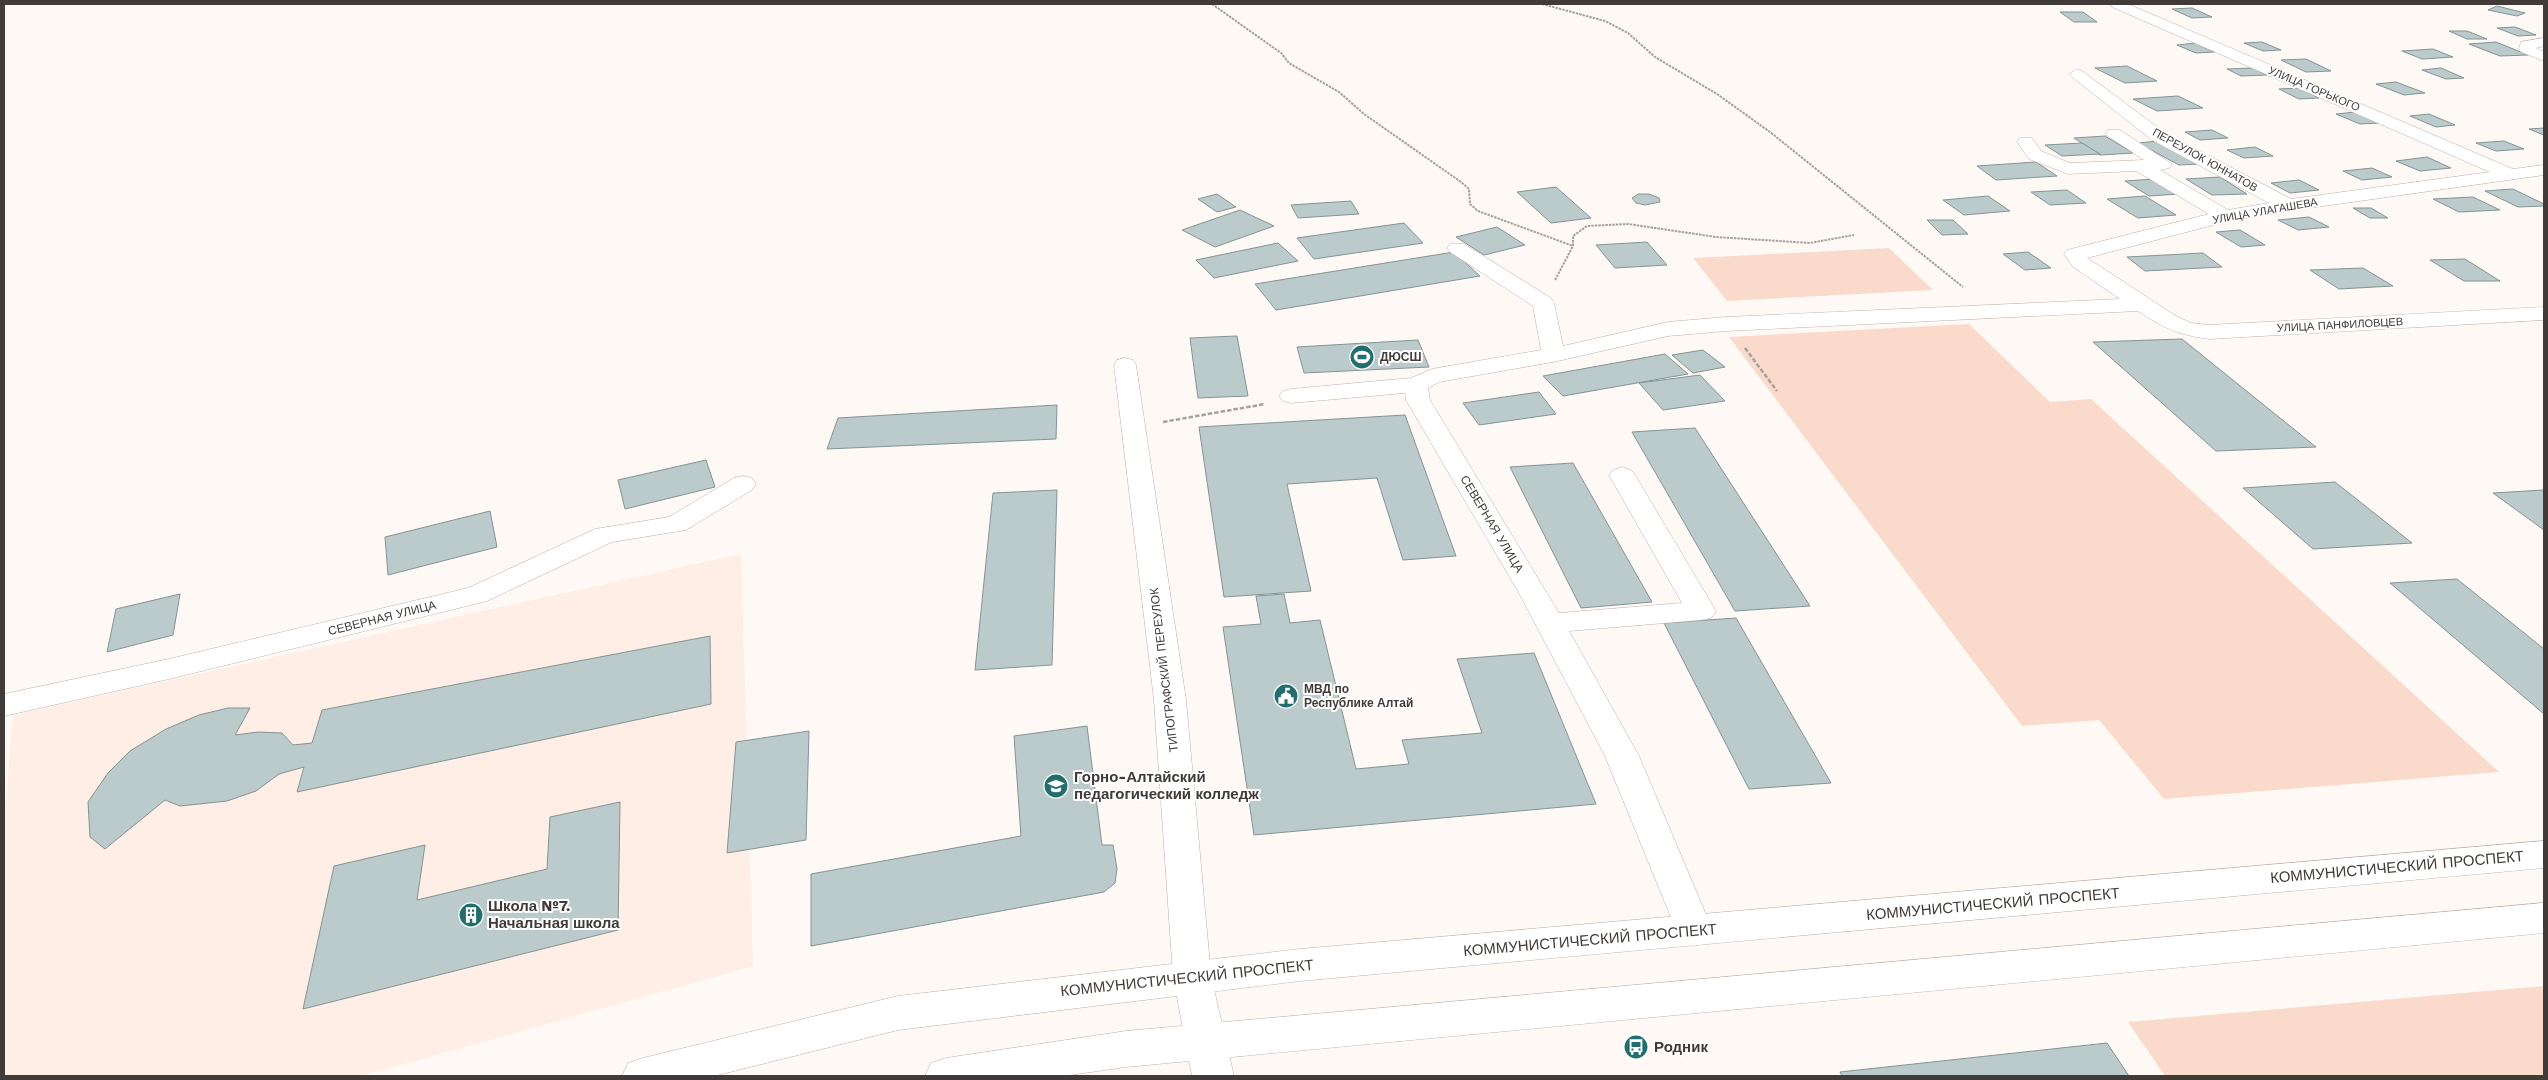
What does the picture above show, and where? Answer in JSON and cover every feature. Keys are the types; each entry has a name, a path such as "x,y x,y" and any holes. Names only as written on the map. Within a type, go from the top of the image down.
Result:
{"street":[{"name":"УЛИЦА ГОРЬКОГО","path":"2117,4 2510,174"},
{"path":"2544,42 2526,45 2526,49 2544,57"},
{"name":"ПЕРЕУЛОК ЮННАТОВ","path":"2077,74 2158,136 2288,206"},
{"path":"2026,142 2035,155 2068,169 2163,164 2114,134"},
{"path":"2141,166 2225,216"},
{"name":"УЛИЦА УЛАГАШЕВА","path":"2143,304 2079,262 2074,254 2225,216 2544,170"},
{"path":"1457,248 1543,303 1553,355"},
{"path":"1291,396 1416,385 1432,376 1553,355 1668,329 1726,324 2143,304"},
{"name":"УЛИЦА ПАНФИЛОВЦЕВ","path":"2143,304 2168,321 2186,329 2209,332 2544,314"},
{"name":"ТИПОГРАФСКИЙ ПЕРЕУЛОК","path":"1125,366 1170,700 1192,976 1210,1059"},
{"name":"СЕВЕРНАЯ УЛИЦА","path":"1416,385 1418,400 1549,624 1622,756 1694,931"},
{"path":"1549,624 1701,611 1622,475"},
{"name":"СЕВЕРНАЯ УЛИЦА","path":"4,705 169,669 477,595 605,535 676,524 743,484"},
{"name":"КОММУНИСТИЧЕСКИЙ ПРОСПЕКТ","path":"643,1076 898,1013 1192,976 2544,854"},
{"path":"946,1076 1126,1050 1210,1059 2544,918"}],"path":[{"path":"1212,4 1281,53 1289,63 1339,92 1364,114 1461,182 1469,189 1470,204 1478,211 1572,246"},
{"path":"1542,4 1606,22 1628,33 1655,56 1718,94 1770,132 1994,312"},
{"path":"1543,303 1572,246 1573,236 1587,226 1628,224 1716,237 1810,243 1854,235"},
{"path":"1726,324 1777,391"},
{"path":"1189,418 1255,407 1291,396"}],"shaded area":[{"path":"1889,248 1933,290 1727,301 1693,258"},
{"path":"1969,324 2050,402 2091,399 2499,772 2164,799 2099,720 2022,726 1729,337"},
{"path":"741,554 753,966 361,1076 4,1076 4,823 13,715"},
{"path":"2544,986 2544,1076 2165,1076 2128,1022"}],"building":[{"path":"2497,6 2525,13 2517,16 2488,10"},
{"path":"2192,8 2212,17 2192,18 2172,9"},
{"path":"2060,12 2083,12 2097,22 2074,22"},
{"path":"2515,27 2536,35 2518,36 2497,28"},
{"path":"2449,31 2467,31 2487,39 2467,39"},
{"path":"2262,42 2281,50 2263,51 2244,43"},
{"path":"2496,42 2528,55 2500,56 2469,44"},
{"path":"2195,43 2214,52 2196,53 2177,45"},
{"path":"2433,49 2453,57 2422,59 2402,51"},
{"path":"2306,59 2331,71 2306,72 2281,60"},
{"path":"2127,66 2157,81 2125,83 2095,68"},
{"path":"2253,68 2267,75 2241,76 2227,69"},
{"path":"2441,68 2464,78 2446,79 2422,70"},
{"path":"2396,82 2425,93 2404,95 2376,84"},
{"path":"2299,88 2319,98 2299,99 2279,89"},
{"path":"2178,96 2203,108 2157,111 2133,99"},
{"path":"2356,112 2380,123 2360,124 2336,114"},
{"path":"2429,114 2455,125 2436,127 2410,116"},
{"path":"2544,128 2544,135 2529,129"},
{"path":"2212,130 2228,138 2200,140 2185,132"},
{"path":"2105,136 2133,153 2100,155 2074,138"},
{"path":"2158,141 2199,164 2179,165 2138,143"},
{"path":"2504,141 2524,149 2496,151 2476,143"},
{"path":"2082,143 2100,154 2062,156 2045,145"},
{"path":"2255,147 2273,156 2244,158 2227,150"},
{"path":"2427,157 2451,168 2420,171 2396,161"},
{"path":"2036,162 2057,176 1996,180 1977,166"},
{"path":"2372,168 2392,177 2362,180 2343,171"},
{"path":"2220,177 2247,194 2212,195 2186,179"},
{"path":"2154,179 2179,194 2149,196 2125,181"},
{"path":"2299,180 2319,190 2290,193 2271,183"},
{"path":"1556,187 1591,218 1551,223 1517,192"},
{"path":"2513,189 2544,204 2544,206 2518,207 2485,191"},
{"path":"2067,190 2086,203 2050,205 2031,192"},
{"path":"1217,194 1236,207 1217,212 1198,199"},
{"path":"1638,194 1649,194 1659,198 1660,202 1645,205 1636,203 1632,198"},
{"path":"1988,196 2010,211 1964,215 1943,200"},
{"path":"2145,196 2176,215 2138,218 2107,199"},
{"path":"2473,197 2500,210 2459,212 2433,199"},
{"path":"1351,201 1359,214 1298,218 1291,205"},
{"path":"2353,208 2371,208 2388,218 2370,218"},
{"path":"1240,210 1274,226 1215,247 1182,230"},
{"path":"2309,217 2329,227 2298,230 2278,220"},
{"path":"1927,220 1953,220 1968,234 1942,235"},
{"path":"1404,223 1423,243 1314,259 1297,238"},
{"path":"1497,227 1525,245 1484,255 1456,237"},
{"path":"2240,230 2265,245 2241,247 2216,232"},
{"path":"1647,242 1667,265 1615,268 1596,245"},
{"path":"1278,243 1298,261 1214,278 1196,260"},
{"path":"1454,252 1480,276 1276,310 1255,284"},
{"path":"2028,252 2051,268 2025,270 2003,254"},
{"path":"2203,253 2222,267 2145,271 2127,257"},
{"path":"2465,259 2500,281 2464,281 2430,260"},
{"path":"2363,268 2393,286 2339,289 2310,270"},
{"path":"1237,336 1248,396 1198,398 1190,338"},
{"path":"2182,339 2316,447 2216,451 2093,342"},
{"name":"ДЮСШ","path":"1418,340 1429,367 1304,373 1297,347"},
{"path":"1703,350 1725,367 1693,373 1672,355"},
{"path":"1665,354 1688,374 1563,396 1543,376"},
{"path":"1700,375 1725,401 1663,410 1639,383"},
{"path":"1539,392 1556,414 1479,425 1463,403"},
{"path":"1057,405 1056,439 827,449 838,418"},
{"path":"1405,415 1456,556 1403,560 1377,478 1287,484 1311,591 1224,597 1199,427"},
{"path":"1695,428 1810,606 1735,611 1632,432"},
{"path":"706,460 715,487 625,509 618,480"},
{"path":"1573,463 1652,602 1581,608 1510,467"},
{"path":"2335,482 2412,543 2313,549 2243,488"},
{"path":"1057,490 1052,665 975,670 993,493"},
{"path":"2544,490 2544,530 2493,493"},
{"path":"490,511 497,547 388,575 385,537"},
{"path":"2457,579 2544,649 2544,714 2390,583"},
{"path":"180,594 173,635 107,652 116,609"},
{"name":"МВД по Республике Алтай","path":"1284,594 1290,623 1320,620 1356,769 1409,764 1402,740 1482,733 1457,659 1534,653 1596,804 1254,835 1223,627 1261,624 1256,596"},
{"path":"1736,618 1831,783 1749,789 1664,623"},
{"path":"710,636 711,704 297,792 304,767 279,774 256,791 227,801 180,806 165,800 105,849 90,837 88,802 108,773 130,751 166,729 199,715 228,708 250,708 235,735 258,732 282,733 293,745 312,743 322,710"},
{"name":"Горно-Алтайский педагогический колледж","path":"1087,726 1102,845 1113,845 1117,869 1115,883 1104,892 811,946 811,874 1021,836 1014,736"},
{"path":"809,731 806,840 727,853 736,742"},
{"name":"Школа №7. Начальная школа","path":"620,802 618,930 303,1009 334,866 425,845 417,900 547,869 550,817"},
{"path":"2107,1043 2129,1076 1842,1076 1840,1072"}],"place":[{"name":"ДЮСШ","path":"1362,357"},
{"name":"МВД по Республике Алтай","path":"1286,696"},
{"name":"Горно-Алтайский педагогический колледж","path":"1056,786"},
{"name":"Школа №7. Начальная школа","path":"471,915"},
{"name":"Родник","path":"1636,1047"}]}
